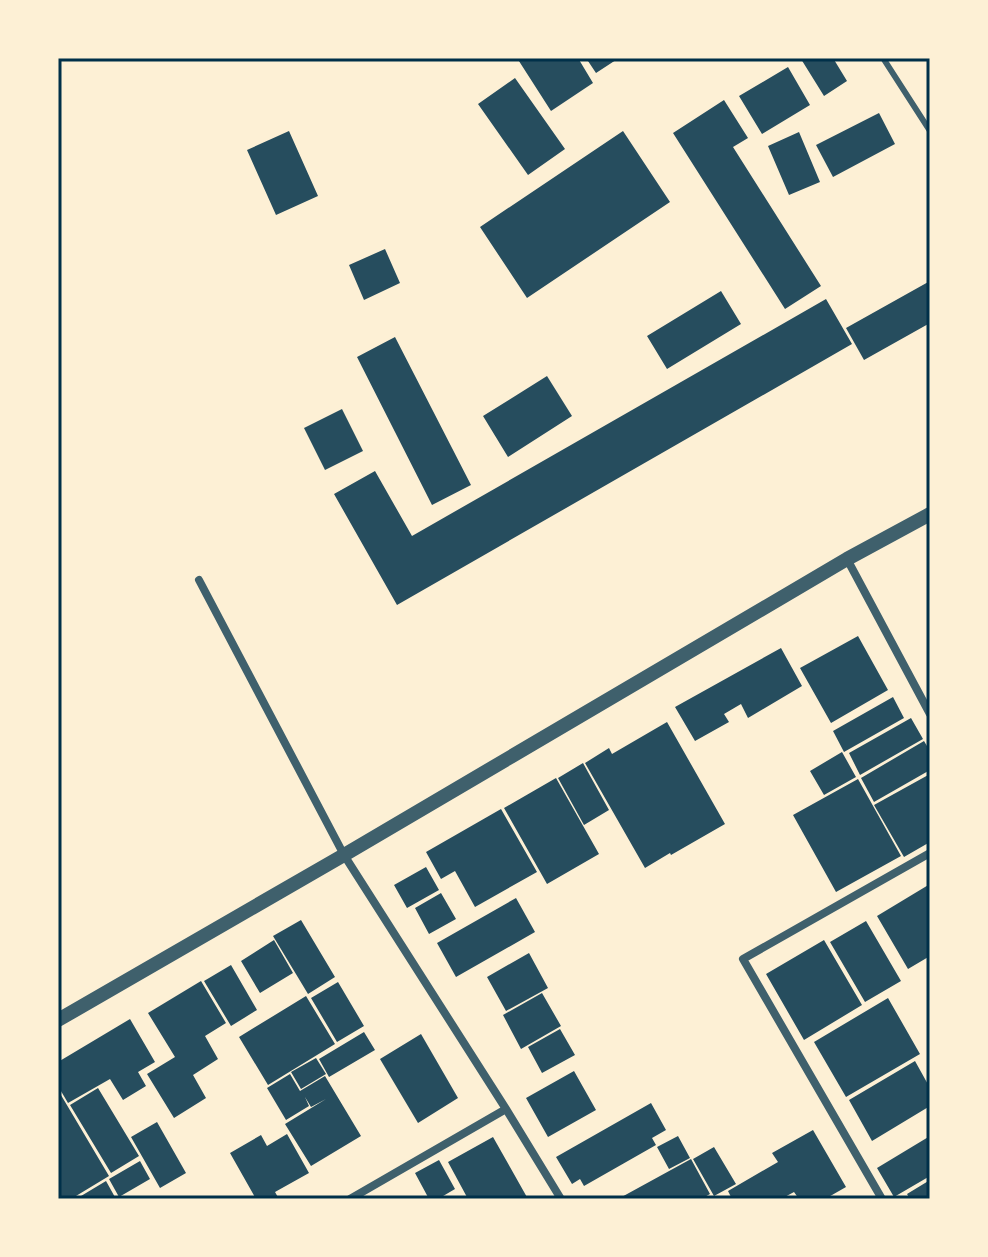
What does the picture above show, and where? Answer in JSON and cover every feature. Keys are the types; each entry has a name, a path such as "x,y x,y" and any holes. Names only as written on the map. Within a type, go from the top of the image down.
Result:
{"street":[{"path":"58,1020 847,559 930,514"},
{"path":"847,559 930,714"},
{"path":"199,580 344,855 561,1199"},
{"path":"882,1199 743,959 930,853"},
{"path":"350,1199 506,1109"}],"lane":[{"path":"883,58 930,131"}],"building":[{"path":"517,58 578,58 593,83 551,111"},
{"path":"586,58 619,58 596,73"},
{"path":"802,58 833,58 847,81 824,96"},
{"path":"788,67 810,105 762,134 739,96"},
{"path":"515,78 565,149 528,175 478,104"},
{"path":"724,100 748,138 733,147 821,286 785,309 673,133"},
{"path":"879,113 895,144 833,177 816,145"},
{"path":"289,131 318,196 276,215 247,150"},
{"path":"623,131 670,202 527,298 480,227"},
{"path":"799,132 820,182 789,195 768,146"},
{"path":"385,249 400,283 364,300 349,265"},
{"path":"930,281 930,323 864,360 846,328"},
{"path":"721,291 741,324 667,369 647,336"},
{"path":"826,299 852,344 397,605 334,494 375,471 412,536"},
{"path":"395,337 471,485 432,505 357,357"},
{"path":"547,376 572,416 508,457 483,416"},
{"path":"342,409 363,451 325,470 304,428"},
{"path":"858,636 888,690 831,723 800,668"},
{"path":"781,648 802,686 748,718 741,704 724,714 729,722 695,741 675,707"},
{"path":"893,697 904,718 844,752 833,731"},
{"path":"911,718 923,739 860,775 849,753"},
{"path":"667,722 725,824 645,868 585,763 609,748 612,754"},
{"path":"924,741 930,751 930,770 874,802 861,778"},
{"path":"842,752 856,777 824,795 810,771"},
{"path":"583,763 609,810 584,825 558,778"},
{"path":"930,774 930,842 904,857 874,805"},
{"path":"556,778 599,854 547,884 504,808"},
{"path":"858,779 901,856 836,892 793,815"},
{"path":"501,809 537,872 475,907 455,871 441,879 426,852"},
{"path":"426,867 439,890 407,908 394,885"},
{"path":"930,884 930,956 908,969 877,916"},
{"path":"441,893 456,919 429,934 415,908"},
{"path":"516,898 535,932 456,977 437,943"},
{"path":"301,920 335,977 308,994 273,936"},
{"path":"866,921 901,981 865,1002 830,942"},
{"path":"274,940 293,973 260,993 241,961"},
{"path":"824,940 862,1005 804,1040 766,974"},
{"path":"529,953 548,988 506,1011 487,977"},
{"path":"231,965 257,1010 231,1026 204,981"},
{"path":"201,981 226,1023 205,1036 218,1059 193,1075 206,1098 174,1118 147,1074 175,1057 148,1013"},
{"path":"338,982 364,1026 337,1042 311,998"},
{"path":"542,993 561,1026 521,1049 503,1015"},
{"path":"306,996 335,1044 268,1085 239,1037"},
{"path":"888,998 920,1054 846,1097 814,1042"},
{"path":"130,1019 155,1062 138,1072 146,1086 123,1100 110,1079 68,1103 58,1086 58,1062"},
{"path":"560,1029 575,1055 542,1073 528,1047"},
{"path":"364,1032 375,1050 329,1077 319,1059"},
{"path":"421,1034 458,1098 418,1123 380,1059"},
{"path":"316,1058 326,1074 301,1089 291,1072"},
{"path":"915,1061 930,1088 930,1106 872,1141 849,1100"},
{"path":"574,1071 596,1110 548,1137 526,1098"},
{"path":"290,1074 300,1091 325,1076 361,1136 311,1166 285,1124 326,1099 311,1107 305,1097 309,1106 286,1120 267,1088"},
{"path":"98,1088 139,1156 111,1173 70,1105"},
{"path":"58,1090 109,1176 71,1199 58,1199"},
{"path":"651,1103 666,1130 652,1138 656,1145 584,1186 580,1179 572,1184 556,1157"},
{"path":"157,1122 186,1173 160,1188 131,1137"},
{"path":"813,1130 846,1187 825,1199 799,1199 794,1192 781,1199 732,1199 728,1191 778,1162 772,1153"},
{"path":"287,1134 309,1173 275,1192 279,1199 256,1199 230,1153 261,1135 267,1146"},
{"path":"678,1136 690,1158 669,1169 657,1147"},
{"path":"930,1136 930,1176 894,1197 877,1168"},
{"path":"493,1137 528,1199 468,1199 448,1162"},
{"path":"714,1147 736,1184 714,1196 693,1159"},
{"path":"691,1159 710,1194 701,1199 618,1199"},
{"path":"439,1160 455,1189 438,1199 429,1199 415,1173"},
{"path":"140,1161 150,1179 119,1197 109,1179"},
{"path":"930,1180 930,1199 910,1199 907,1194"},
{"path":"106,1181 116,1199 76,1199"}]}
